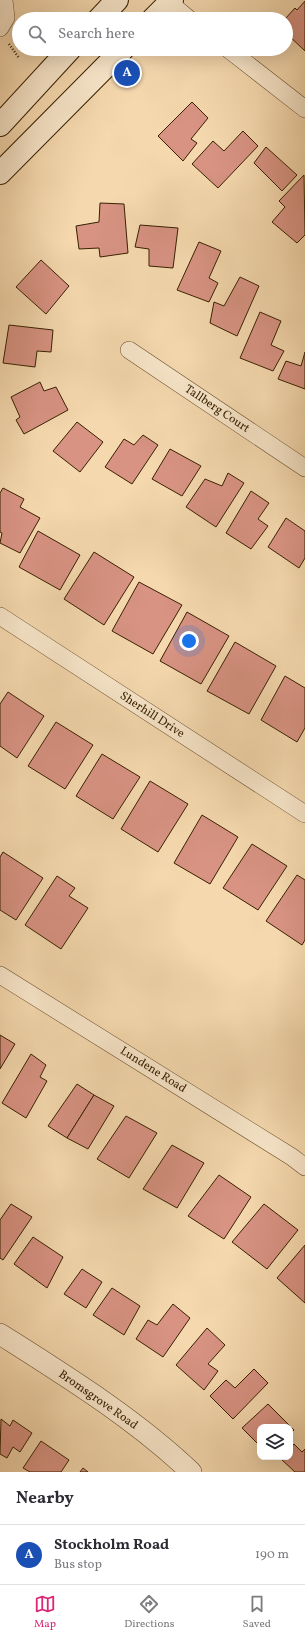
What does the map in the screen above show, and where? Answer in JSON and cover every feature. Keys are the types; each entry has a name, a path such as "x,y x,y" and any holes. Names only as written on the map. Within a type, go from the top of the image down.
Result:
{"main road":[{"path":"106,12 117,0"},
{"path":"159,12 169,1"},
{"path":"0,125 64,56"},
{"path":"0,173 116,56"}],"street":[{"path":"0,28 6,18 4,0"},
{"path":"169,1 182,12"},
{"path":"237,56 305,109"},
{"name":"Tallberg Court","path":"129,350 305,468"},
{"name":"Sherhill Drive","path":"0,616 305,814"},
{"name":"Lundene Road","path":"0,975 305,1166"},
{"name":"Bromsgrove Road","path":"0,1334 84,1387 170,1452 191,1472"}],"building":[{"path":"305,1 305,51 293,40 293,12 291,12 295,8 297,10"},
{"path":"192,102 208,118 191,139 197,143 183,161 158,136"},
{"path":"243,131 258,146 218,188 192,164 213,141 224,151"},
{"path":"266,147 297,175 282,191 254,163"},
{"path":"304,175 305,235 297,243 272,222 285,207 279,201"},
{"path":"100,203 124,204 128,253 100,257 99,248 79,249 76,226 99,222"},
{"path":"140,225 178,228 173,268 149,266 149,249 135,247"},
{"path":"199,242 221,251 209,278 218,283 209,302 177,290"},
{"path":"41,260 69,286 46,314 16,287"},
{"path":"240,277 259,286 237,336 210,323 214,302 224,306"},
{"path":"260,312 281,321 271,345 284,351 273,371 240,358"},
{"path":"9,325 53,330 51,352 37,351 35,367 3,363"},
{"path":"305,352 305,389 278,379 286,361 301,366"},
{"path":"40,382 44,391 56,387 68,410 24,434 16,420 20,417 11,397"},
{"path":"77,422 103,442 80,472 53,451"},
{"path":"143,435 158,445 132,484 105,467 124,439 134,445"},
{"path":"170,449 201,466 182,496 152,479"},
{"path":"228,473 244,483 216,527 186,507 205,479 222,486"},
{"path":"3,488 24,499 20,507 40,518 20,553 0,543 2,533 0,532 0,493"},
{"path":"251,491 269,503 258,519 268,526 251,549 226,533"},
{"path":"286,518 305,531 305,558 299,568 268,547"},
{"path":"38,531 80,555 60,590 19,567"},
{"path":"94,552 134,577 104,625 64,599"},
{"path":"139,582 182,605 153,654 112,631"},
{"path":"187,612 229,636 201,684 160,661"},
{"path":"235,642 276,666 249,714 207,691"},
{"path":"285,676 305,688 305,728 297,742 261,720"},
{"path":"8,692 44,716 17,758 0,746 0,704"},
{"path":"56,722 93,745 65,789 28,766"},
{"path":"102,754 140,777 113,819 76,796"},
{"path":"150,781 188,804 158,852 121,829"},
{"path":"202,815 238,837 210,884 174,863"},
{"path":"252,844 287,866 258,910 223,888"},
{"path":"3,852 43,878 16,920 0,910 0,857"},
{"path":"297,875 305,880 305,940 302,945 266,921"},
{"path":"57,876 75,888 69,896 88,908 61,949 25,925"},
{"path":"0,1035 15,1044 0,1069"},
{"path":"31,1054 46,1065 40,1077 47,1081 26,1118 2,1103"},
{"path":"77,1084 94,1095 67,1138 48,1126"},
{"path":"94,1095 114,1106 88,1149 67,1138"},
{"path":"126,1116 157,1133 129,1178 97,1159"},
{"path":"172,1145 204,1163 177,1208 143,1189"},
{"path":"219,1175 251,1197 224,1239 188,1216"},
{"path":"11,1204 32,1217 3,1260 0,1258 0,1220"},
{"path":"264,1204 298,1230 267,1269 232,1242"},
{"path":"33,1237 63,1257 47,1288 14,1264"},
{"path":"305,1245 305,1303 277,1278"},
{"path":"82,1269 102,1282 86,1308 64,1294"},
{"path":"112,1288 140,1306 124,1335 93,1315"},
{"path":"173,1304 190,1318 163,1357 136,1339 148,1320 157,1325"},
{"path":"207,1328 225,1345 208,1364 218,1371 204,1390 176,1365"},
{"path":"254,1369 268,1383 233,1419 210,1396 226,1380 235,1388"},
{"path":"268,1404 288,1424 257,1424 257,1443 242,1428"},
{"path":"1,1419 10,1426 13,1420 32,1433 20,1452 13,1447 7,1458 0,1454"},
{"path":"41,1441 69,1460 61,1472 30,1472 23,1468"},
{"path":"294,1444 302,1452 305,1449 305,1472 295,1472 282,1460 293,1460"},
{"path":"83,1468 88,1472 80,1472"}],"place":[{"name":"Stockholm Road","path":"127,73"}]}
